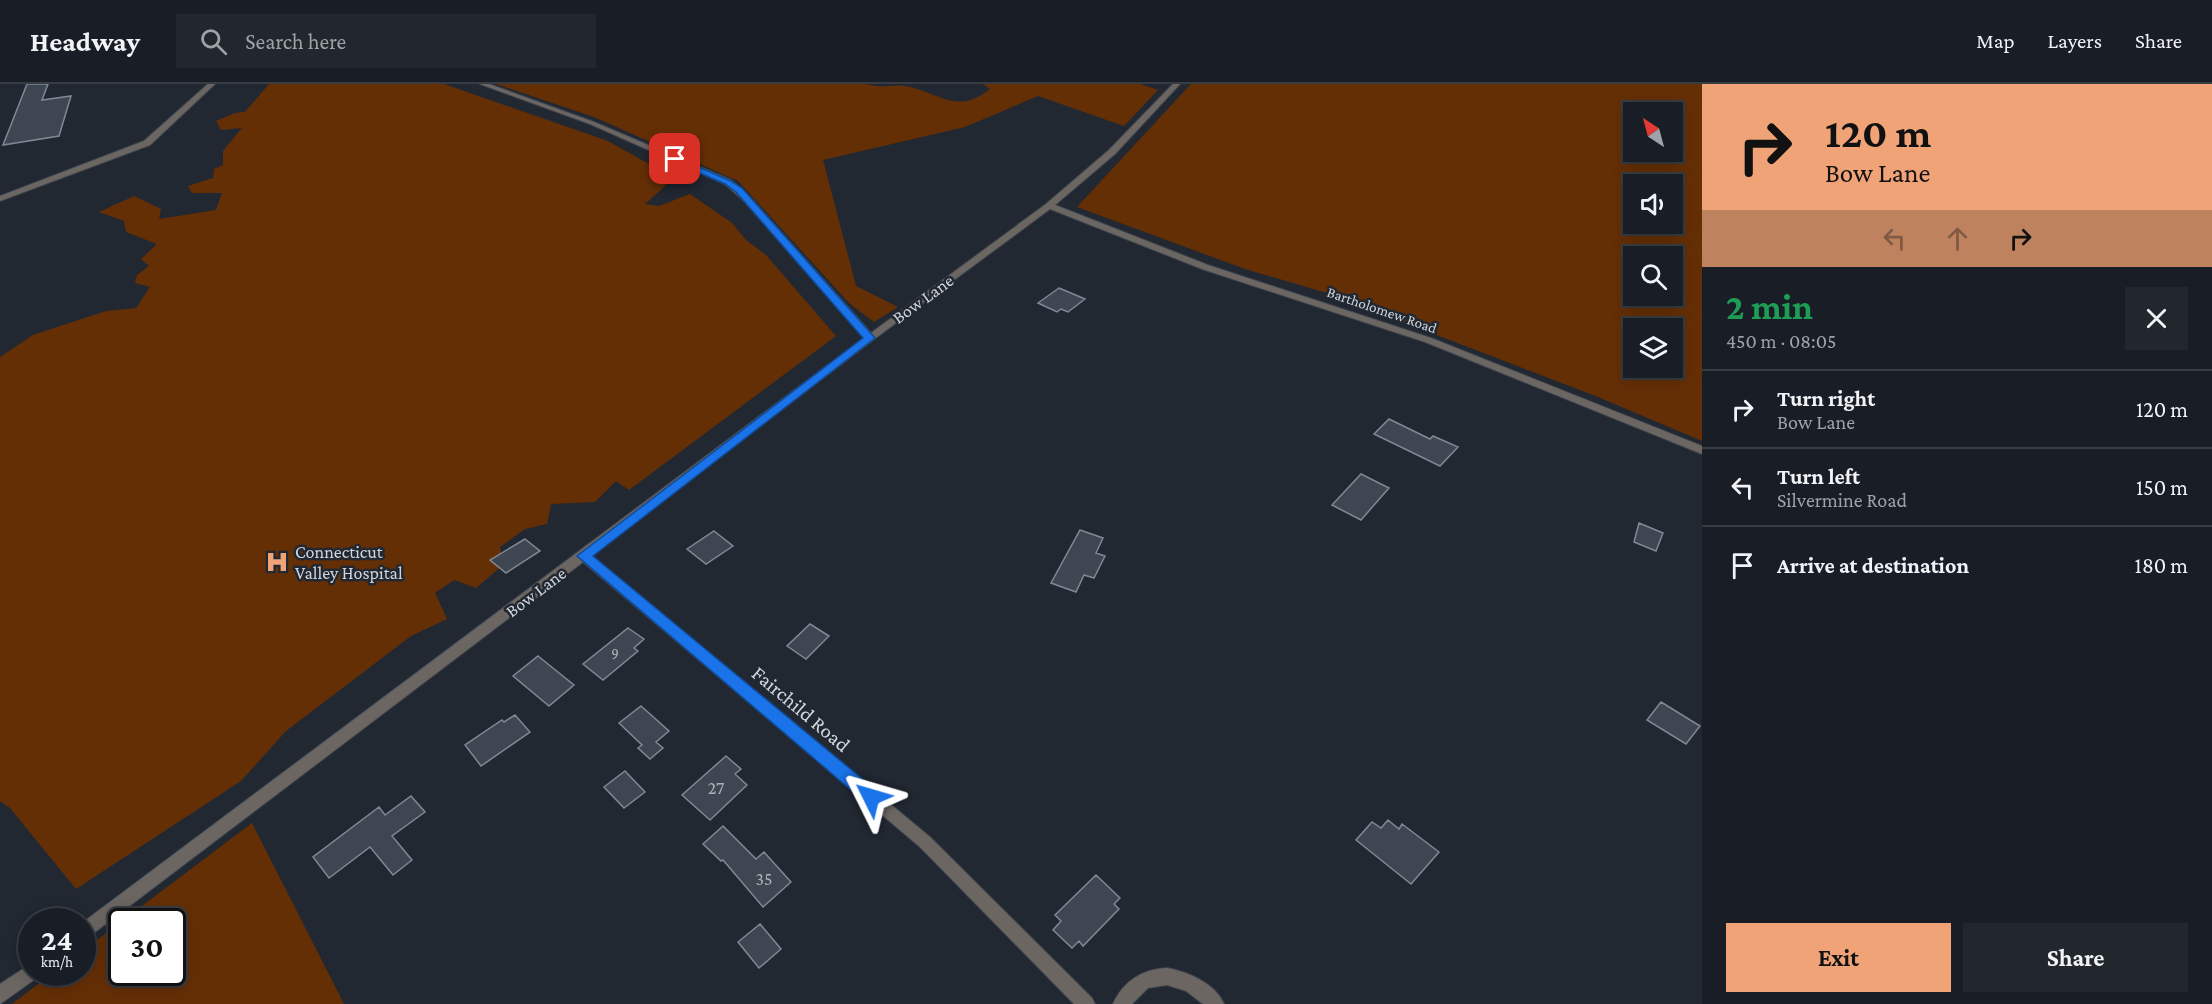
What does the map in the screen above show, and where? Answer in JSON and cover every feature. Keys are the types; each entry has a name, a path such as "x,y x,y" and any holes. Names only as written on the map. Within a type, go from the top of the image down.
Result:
{"street":[{"path":"0,199 147,143 212,84"},
{"path":"483,84 592,123 728,182 747,199 870,338"},
{"name":"Bow Lane","path":"96,923 1048,206 1112,152 1177,84"},
{"name":"Bartholomew Road","path":"1048,206 1205,267 1428,340 1702,450"},
{"name":"Fairchild Road","path":"584,556 925,842 1086,1004"},
{"path":"1122,1004 1130,990 1142,980 1157,976 1173,976 1191,983 1215,1004"},
{"path":"0,995 18,982"}],"shaded area":[{"name":"Connecticut Valley Hospital","path":"269,84 444,84 608,141 667,174 665,186 645,204 659,206 690,194 732,223 746,240 766,255 836,336 629,490 616,481 595,502 551,504 547,524 525,529 500,547 503,565 476,588 454,580 435,593 447,619 411,636 286,731 241,781 76,889 10,808 0,801 0,357 33,335 106,311 136,308 150,287 135,283 137,275 149,266 141,259 157,244 126,232 124,221 99,212 134,196 161,209 159,219 216,210 222,193 192,193 188,186 213,178 214,169 223,165 223,151 242,128 221,130 216,121 235,113 245,112"},
{"path":"496,84 867,84 905,86 958,101 968,101 990,89 983,84 1140,84 1158,90 1124,126 1038,96 965,127 823,160 856,286 898,307 874,322 850,304 738,181 594,117"},
{"path":"1191,84 1702,84 1702,441 1598,397 1327,293 1245,269 1077,207"},
{"path":"252,823 344,1004 12,1004 36,986 96,986 96,941 108,932 108,986 186,986 186,908 139,908"}],"building":[{"path":"27,84 48,84 42,100 71,96 59,136 3,145"},
{"path":"1059,288 1085,299 1068,312 1061,309 1057,312 1038,303"},
{"path":"1389,419 1430,439 1433,436 1458,447 1440,466 1374,434"},
{"path":"1361,474 1389,488 1361,520 1332,505"},
{"path":"1639,523 1663,533 1656,551 1634,542"},
{"path":"1080,530 1103,538 1096,553 1105,556 1094,578 1084,575 1076,592 1051,583"},
{"path":"714,531 733,546 706,564 687,549"},
{"path":"525,539 540,551 506,573 490,560"},
{"path":"810,624 829,636 806,659 787,646"},
{"path":"628,628 644,639 634,648 638,651 603,680 583,664"},
{"path":"538,656 574,685 549,706 513,676"},
{"path":"1661,702 1700,726 1686,744 1647,720"},
{"path":"641,706 669,731 656,742 663,748 650,759 638,748 642,745 619,723"},
{"path":"515,715 530,732 481,766 465,745 502,720 504,722"},
{"path":"726,756 741,769 735,774 747,785 710,820 682,795"},
{"path":"625,771 645,792 624,808 604,787"},
{"path":"411,796 425,812 392,836 412,860 393,875 370,847 329,878 313,857 379,807 385,815"},
{"path":"1388,820 1399,829 1402,824 1439,852 1411,884 1356,840 1372,822 1381,828"},
{"path":"723,826 756,859 764,852 791,882 763,907 723,860 721,861 703,844"},
{"path":"1096,875 1120,898 1114,904 1119,909 1083,946 1079,941 1072,948 1053,930 1061,921 1055,915"},
{"path":"760,924 781,949 759,968 738,942"}],"place":[{"name":"Connecticut Valley Hospital","path":"277,562"}],"route":[{"path":"675,159 728,182 739,190 870,338 584,556 871,797"}]}
